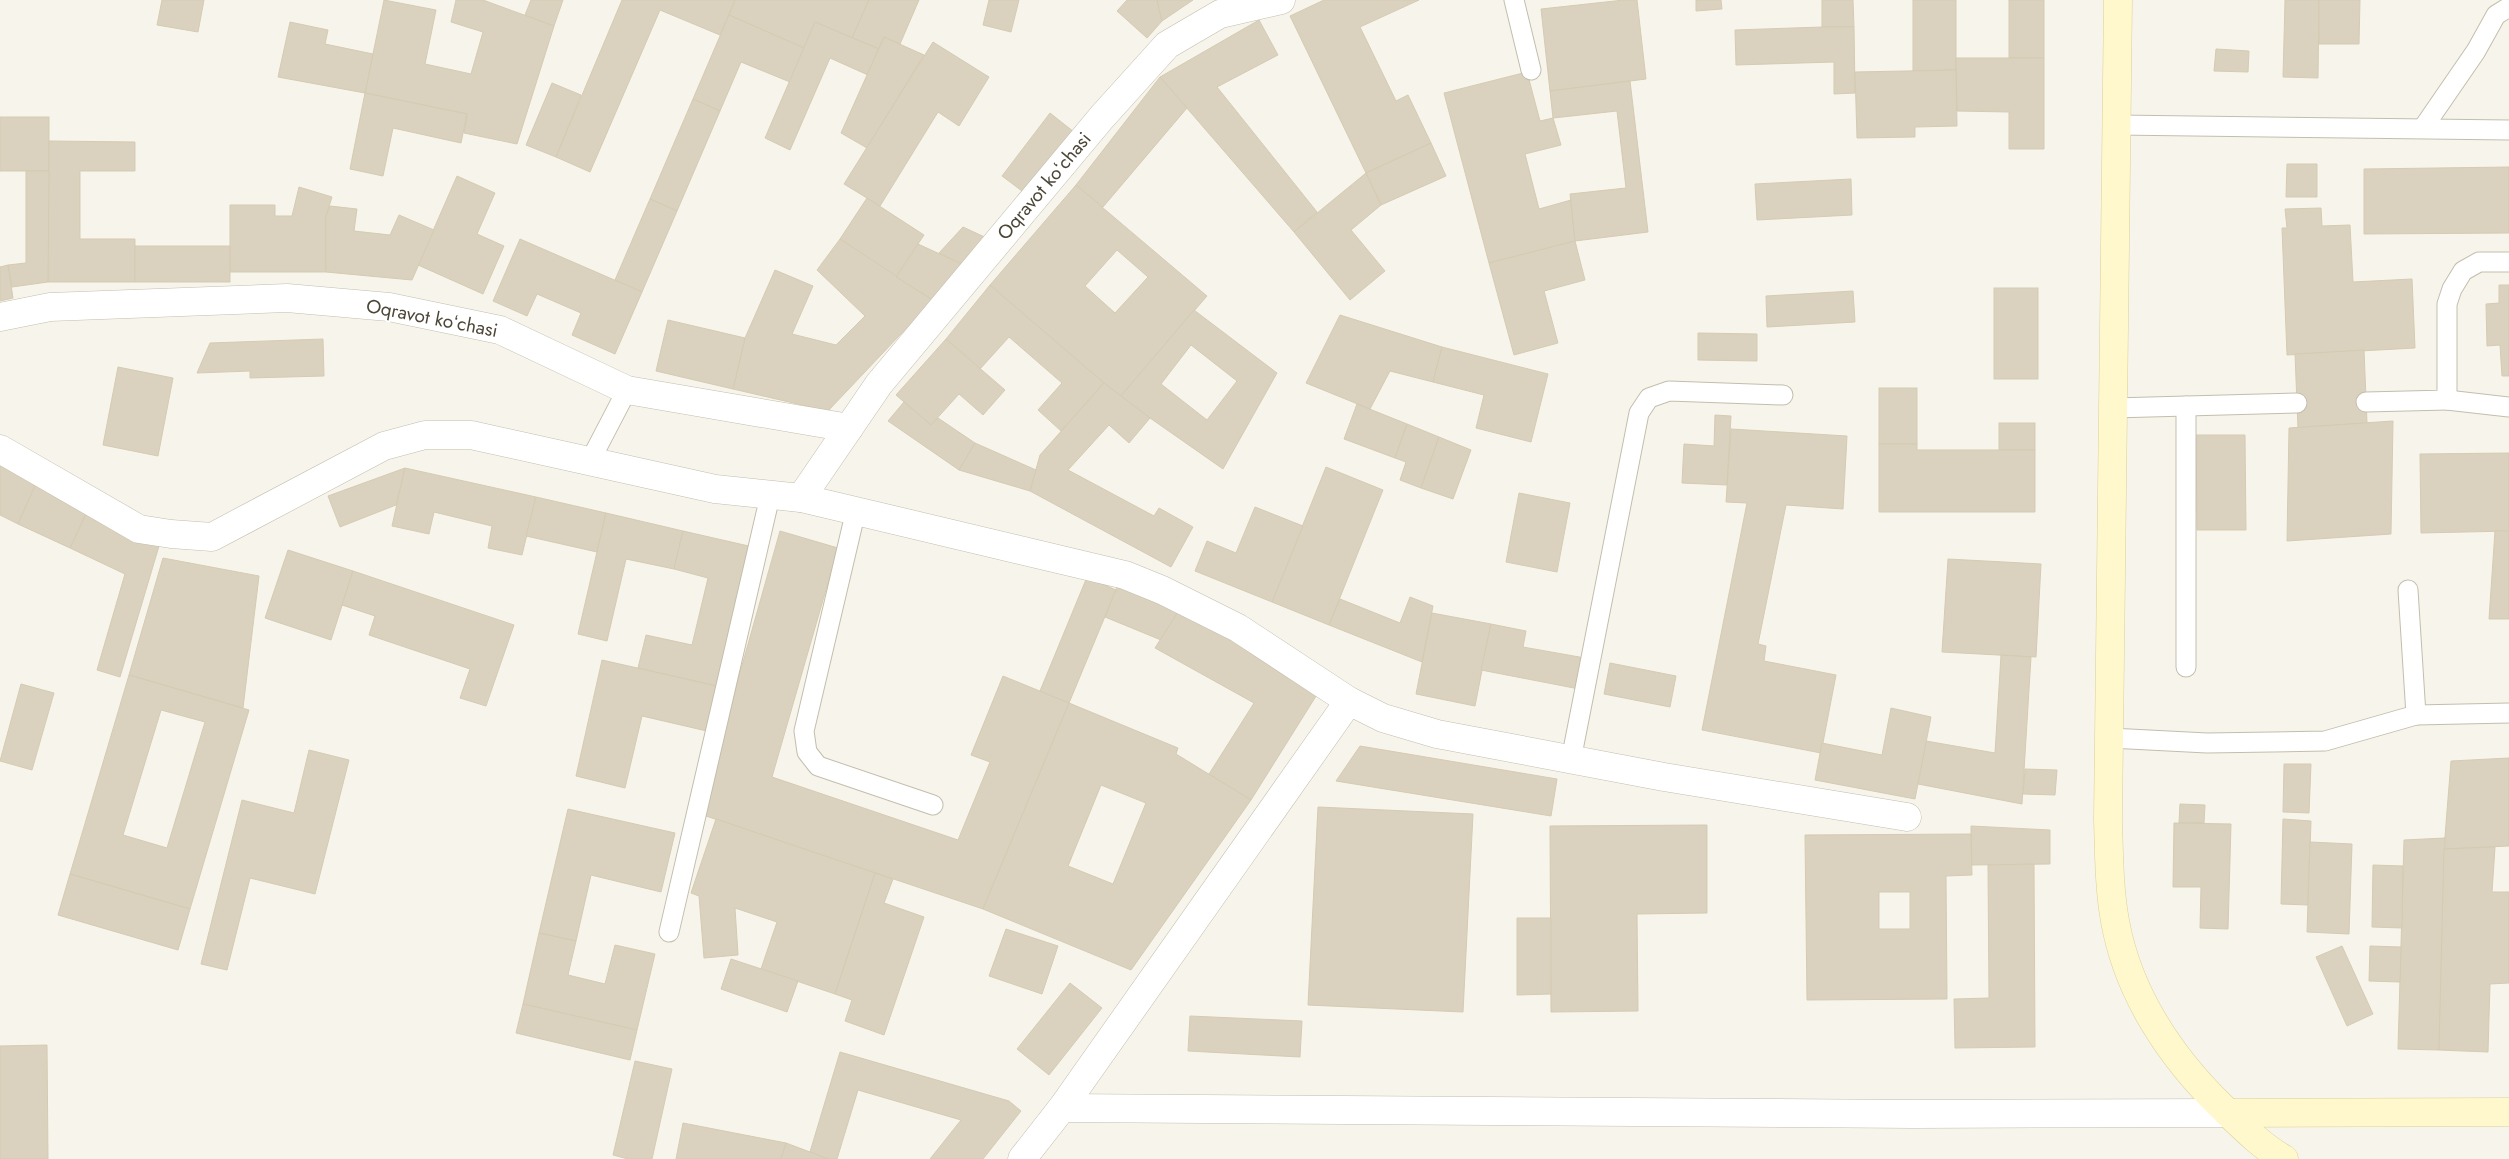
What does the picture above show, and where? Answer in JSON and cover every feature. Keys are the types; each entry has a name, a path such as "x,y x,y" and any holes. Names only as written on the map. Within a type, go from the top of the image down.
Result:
{"main road":[{"path":"2118,0 2109,872 2115,922 2125,959 2141,1000 2161,1035 2186,1070 2272,1156"},
{"path":"2228,1113 2509,1112"}],"street":[{"name":"Oqravot koʻchasi","path":"801,498 879,384 1102,117 1167,45 1220,14 1281,0"},
{"name":"Oqravot koʻchasi","path":"0,317 50,307 287,298 389,307 500,330 627,390 849,428"},
{"path":"0,449 139,529 212,537 384,446 425,435 471,434 715,489 801,498 1132,578 1162,590 1238,628 1349,701 1383,718 1437,734 1571,760 1907,817"},
{"path":"1022,1159 1062,1108 1349,701"},
{"path":"1062,1108 1914,1114 2228,1113"}],"lane":[{"path":"1514,0 1531,70"},
{"path":"2423,128 2476,51 2496,16 2509,7"},
{"path":"2117,125 2509,130"},
{"path":"2447,400 2447,304 2452,288 2462,271 2478,262 2509,262"},
{"path":"590,460 627,390"},
{"path":"1571,760 1639,414 1649,398 1669,391 1783,395"},
{"path":"2366,402 2447,400 2509,407"},
{"path":"2113,408 2297,403"},
{"path":"2186,406 2186,667"},
{"path":"669,932 770,496"},
{"path":"856,510 804,732 807,752 818,766 933,804"},
{"path":"2408,590 2416,715"},
{"path":"2110,738 2207,743 2325,741 2416,715 2509,713"}],"building":[{"path":"162,0 204,0 198,32 157,25"},
{"path":"384,0 436,10 425,64 471,74 483,32 451,22 456,0 483,0 554,26 517,144 464,133 467,114 365,93"},
{"path":"531,0 563,0 554,26 525,15"},
{"path":"622,0 735,0 720,35 660,10 590,172 556,157"},
{"path":"735,0 869,0 852,38 815,22 804,48 729,15"},
{"path":"869,0 919,0 900,44 884,37 879,49 852,38"},
{"path":"989,0 1019,0 1011,32 983,25"},
{"path":"1127,0 1157,0 1162,21 1147,38 1117,11"},
{"path":"1157,0 1193,0 1162,21"},
{"path":"1324,0 1419,0 1360,27 1396,101 1408,95 1431,143 1366,173 1290,16"},
{"path":"1637,0 1646,79 1550,91 1541,9"},
{"path":"1696,0 1721,0 1722,9 1696,11"},
{"path":"1822,0 1853,0 1854,27 1822,27"},
{"path":"1913,0 1956,0 1956,70 1913,71"},
{"path":"2009,0 2044,0 2044,58 2009,58"},
{"path":"2285,0 2319,0 2318,78 2283,77"},
{"path":"2319,0 2360,0 2359,44 2319,44"},
{"path":"729,15 804,48 790,82 741,62 720,111 693,99"},
{"path":"1259,20 1278,55 1217,87 1317,212 1294,232 1160,77"},
{"path":"290,22 328,30 325,44 373,54 365,93 278,77"},
{"path":"815,22 879,49 868,75 830,58 790,150 765,138"},
{"path":"1854,27 1855,93 1834,94 1834,62 1736,65 1735,30"},
{"path":"884,37 924,55 867,148 841,133"},
{"path":"933,42 989,77 959,126 938,112 880,206 844,184"},
{"path":"2216,49 2249,51 2248,72 2214,71"},
{"path":"1956,58 2044,58 2044,149 2009,149 2009,112 1957,111"},
{"path":"1956,70 1957,126 1915,127 1915,137 1857,138 1855,72"},
{"path":"1527,72 1540,121 1553,118 1561,145 1525,154 1539,209 1571,200 1575,241 1489,263 1444,93"},
{"path":"1160,77 1187,108 1103,207 1076,185"},
{"path":"1630,81 1648,232 1575,241 1570,194 1626,188 1617,111 1553,118 1550,91"},
{"path":"552,83 581,95 556,157 526,145"},
{"path":"365,93 467,114 461,143 393,128 383,176 350,169"},
{"path":"693,99 720,111 677,211 650,199"},
{"path":"1050,113 1074,132 1026,194 1002,176"},
{"path":"0,117 49,117 49,171 0,171"},
{"path":"49,141 135,142 135,171 80,171 80,239 135,239 135,282 48,282"},
{"path":"1431,143 1446,176 1381,205 1366,173"},
{"path":"2287,164 2317,164 2317,197 2286,197"},
{"path":"2509,167 2509,233 2364,234 2364,169"},
{"path":"26,171 49,171 48,282 12,287 8,265 26,263"},
{"path":"1366,173 1381,205 1351,230 1385,271 1350,300 1294,232"},
{"path":"457,176 495,193 477,234 504,246 483,294 418,265"},
{"path":"1851,179 1852,215 1757,220 1755,184"},
{"path":"1076,185 1207,296 1120,397 990,285","holes":["1117,250 1148,277 1115,313 1085,286"]},
{"path":"299,187 332,197 326,216 326,272 230,272 230,205 275,205 275,216 292,216"},
{"path":"867,198 924,235 896,277 840,239"},
{"path":"650,199 677,211 642,292 615,280"},
{"path":"330,206 357,209 354,231 390,235 399,215 434,230 412,280 326,272 326,216"},
{"path":"2321,208 2322,226 2350,225 2353,282 2412,279 2415,348 2287,355 2282,228 2287,228 2285,209"},
{"path":"963,227 991,240 966,266 939,253"},
{"path":"520,239 642,292 615,354 572,335 581,313 537,294 527,316 493,301"},
{"path":"840,239 933,300 828,411 733,389 745,338 775,270 813,286 792,334 836,345 865,316 817,270"},
{"path":"1575,241 1585,280 1544,291 1558,343 1514,355 1489,263"},
{"path":"918,244 966,266 933,300 896,277"},
{"path":"135,246 230,246 230,282 135,282"},
{"path":"8,265 13,298 0,301 0,267"},
{"path":"990,285 1104,383 1061,431 1038,410 1062,383 1009,337 980,369 946,339"},
{"path":"2499,285 2509,285 2509,376 2502,376 2500,345 2487,346 2486,304 2499,303"},
{"path":"1994,288 2038,288 2038,379 1994,379"},
{"path":"1853,291 1855,322 1767,327 1766,296"},
{"path":"1194,310 1277,373 1223,469 1120,397","holes":["1191,345 1237,381 1207,420 1161,384"]},
{"path":"1340,315 1442,347 1433,382 1390,371 1370,409 1306,383"},
{"path":"668,320 745,338 733,389 656,371"},
{"path":"1698,333 1757,334 1757,361 1698,360"},
{"path":"323,339 324,376 250,378 250,371 197,373 210,343"},
{"path":"946,339 1005,390 983,415 959,394 931,425 896,395"},
{"path":"1442,347 1548,374 1531,442 1476,428 1484,395 1433,382"},
{"path":"2364,350 2367,423 2298,428 2295,354"},
{"path":"118,367 173,378 158,456 103,445"},
{"path":"1104,383 1150,418 1129,443 1109,425 1068,470 1154,516 1159,508 1193,527 1171,567 1030,491 1040,455"},
{"path":"1879,388 1917,388 1917,444 1879,444"},
{"path":"904,402 931,425 938,418 975,443 959,470 888,421"},
{"path":"1357,404 1407,424 1395,458 1344,439"},
{"path":"1715,415 1731,416 1727,485 1682,483 1684,444 1714,446"},
{"path":"2393,421 2391,534 2287,541 2289,428"},
{"path":"1999,423 2035,423 2035,450 1999,450"},
{"path":"1407,424 1439,437 1421,488 1400,480 1406,462 1395,458"},
{"path":"1731,429 1847,436 1843,509 1786,505 1758,644 1766,646 1764,661 1836,675 1821,753 1702,730 1747,503 1726,502"},
{"path":"2196,435 2245,435 2246,530 2197,530"},
{"path":"1439,437 1471,450 1453,499 1421,488"},
{"path":"975,443 1036,470 1030,491 959,470"},
{"path":"1879,444 1917,444 1917,450 2035,450 2035,512 1879,512"},
{"path":"2509,453 2509,531 2421,533 2420,454"},
{"path":"0,462 38,479 18,524 0,515"},
{"path":"1326,467 1383,490 1329,625 1272,602"},
{"path":"405,468 396,505 340,527 328,496"},
{"path":"405,468 536,497 522,555 488,548 492,526 434,512 429,534 392,526"},
{"path":"38,479 91,504 70,548 18,524"},
{"path":"1519,493 1570,503 1557,572 1506,562"},
{"path":"536,497 606,513 597,552 526,536"},
{"path":"1255,507 1303,526 1272,602 1195,571 1207,541 1236,553"},
{"path":"87,512 159,546 120,677 97,670 125,574 70,548"},
{"path":"606,513 683,531 674,569 626,559 607,641 578,634"},
{"path":"683,531 753,547 721,687 638,668 646,635 692,645 708,578 674,569"},
{"path":"780,531 838,548 772,777 958,840 990,762 971,755 1003,676 1069,703 983,909 700,814"},
{"path":"2495,531 2509,531 2509,619 2489,619"},
{"path":"288,550 353,571 331,640 265,618"},
{"path":"163,558 259,576 243,708 129,675"},
{"path":"1948,559 2041,564 2036,657 1942,652"},
{"path":"353,571 514,625 486,706 460,698 470,669 369,635 375,616 342,605"},
{"path":"1087,577 1116,590 1069,703 1040,691"},
{"path":"1119,582 1181,607 1161,640 1105,617"},
{"path":"1410,597 1433,606 1422,662 1329,625 1340,599 1400,623"},
{"path":"1181,607 1318,693 1251,800 1209,774 1254,703 1155,648"},
{"path":"1432,613 1491,624 1475,706 1416,694"},
{"path":"1491,624 1526,631 1523,647 1585,658 1579,689 1481,670"},
{"path":"2001,655 2031,657 2022,804 1918,784 1926,741 1995,753"},
{"path":"602,660 721,687 711,732 642,716 625,788 576,776"},
{"path":"1610,663 1676,676 1670,707 1604,694"},
{"path":"129,675 249,710 190,909 70,874","holes":["161,710 205,722 167,848 123,835"]},
{"path":"21,684 54,693 32,770 0,761"},
{"path":"1069,703 1178,748 1176,754 1251,800 1131,970 983,909","holes":["1101,785 1146,803 1113,884 1068,866"]},
{"path":"1891,708 1931,717 1915,799 1815,780 1822,743 1882,755"},
{"path":"1360,746 1557,779 1551,816 1336,781"},
{"path":"309,750 349,760 315,894 250,878 227,970 201,964 242,800 294,813"},
{"path":"2509,758 2509,846 2444,849 2451,761"},
{"path":"2284,764 2311,764 2309,813 2283,812"},
{"path":"2025,769 2057,770 2055,795 2023,794"},
{"path":"2180,804 2205,805 2204,823 2179,823"},
{"path":"1318,807 1473,814 1463,1012 1308,1005"},
{"path":"568,809 675,833 661,892 591,875 576,941 539,933"},
{"path":"716,819 875,873 835,994 761,969 777,922 735,908 738,955 704,958 699,896 691,893"},
{"path":"2283,819 2311,821 2308,905 2281,904"},
{"path":"2174,823 2231,824 2228,929 2200,928 2201,887 2173,887"},
{"path":"1707,825 1707,913 1637,914 1638,1011 1551,1012 1550,826"},
{"path":"1971,826 2050,830 2050,864 1971,865"},
{"path":"1971,834 1972,875 1946,876 1947,999 1807,1000 1805,835","holes":["1879,892 1910,892 1910,929 1879,929"]},
{"path":"2445,838 2439,1050 2398,1049 2404,840"},
{"path":"2310,842 2352,844 2349,934 2307,932"},
{"path":"2495,847 2492,892 2509,892 2509,983 2490,984 2488,1052 2439,1050 2444,849"},
{"path":"2034,864 2035,1047 1955,1048 1954,999 1989,998 1988,865"},
{"path":"2373,865 2403,866 2402,928 2372,927"},
{"path":"875,873 893,879 884,903 924,917 884,1035 845,1021 852,1000 835,994"},
{"path":"70,874 190,909 178,950 58,915"},
{"path":"1517,918 1551,918 1551,994 1517,995"},
{"path":"1006,929 1058,946 1042,994 989,976"},
{"path":"539,933 576,941 568,975 605,984 615,945 655,954 637,1030 523,1004"},
{"path":"2342,946 2373,1014 2347,1026 2316,957"},
{"path":"2370,946 2401,947 2400,982 2369,981"},
{"path":"731,959 798,981 787,1012 721,989"},
{"path":"1070,983 1102,1008 1049,1075 1017,1049"},
{"path":"523,1004 637,1030 630,1060 516,1033"},
{"path":"1190,1016 1302,1021 1300,1057 1188,1051"},
{"path":"47,1045 48,1159 0,1159 0,1046"},
{"path":"840,1052 1009,1101 1021,1111 983,1159 930,1159 961,1120 858,1090 837,1159 828,1159 810,1152"},
{"path":"635,1061 672,1069 652,1159 628,1159 613,1155"},
{"path":"683,1123 786,1143 781,1159 676,1159"},
{"path":"786,1143 810,1152 828,1159 781,1159"}]}
